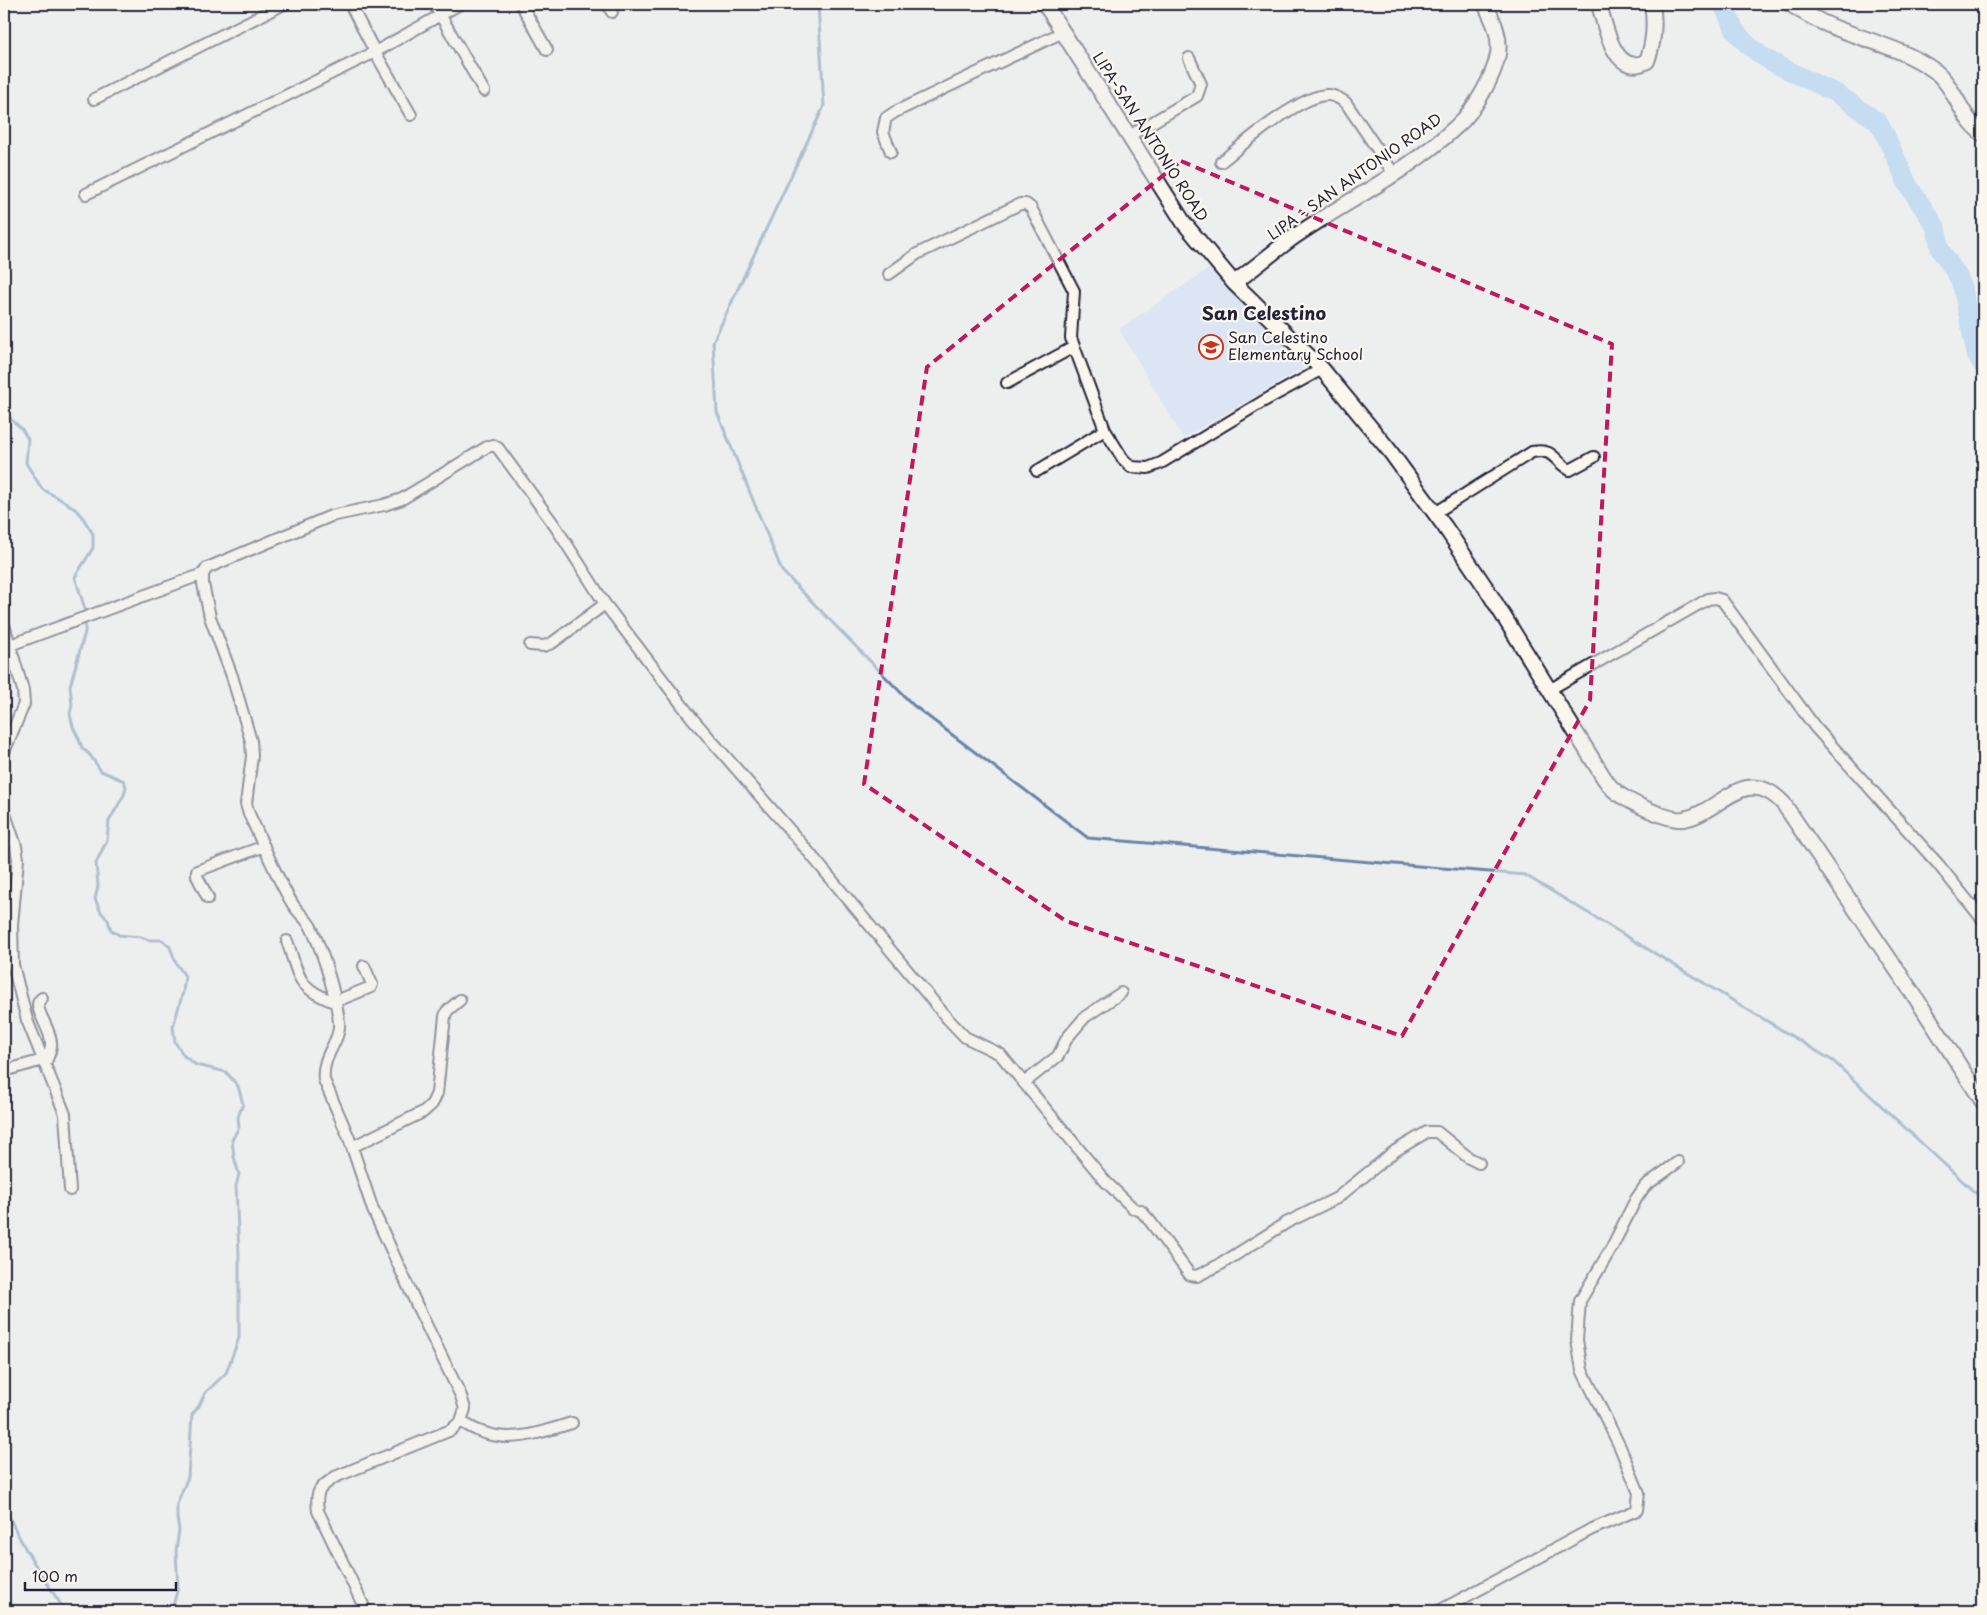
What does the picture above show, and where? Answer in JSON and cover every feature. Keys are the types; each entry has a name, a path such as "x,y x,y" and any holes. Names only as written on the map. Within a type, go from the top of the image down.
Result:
{"main road":[{"name":"LIPA-SAN ANTONIO ROAD","path":"1045,4 1178,214 1234,283 1322,369 1389,450 1435,513 1486,588 1604,778 1614,791 1663,815 1683,820 1696,815 1738,790 1750,787 1764,788 1774,793 1789,811 1916,998 1983,1102"},
{"name":"LIPA - SAN ANTONIO ROAD","path":"1234,283 1291,239 1394,174 1458,125 1478,100 1494,68 1498,53 1498,38 1485,4"},
{"path":"1599,4 1610,45 1619,57 1631,64 1641,64 1647,61 1651,50 1653,35 1652,4"},
{"path":"1790,4 1808,16 1833,27 1877,42 1916,59 1936,72 1950,86 1970,120 1983,134"}],"street":[{"path":"94,99 284,4"},
{"path":"350,4 411,115"},
{"path":"434,4 484,91"},
{"path":"86,194 375,52 460,4"},
{"path":"521,4 547,50"},
{"path":"891,152 883,132 886,118 1063,32"},
{"path":"1129,136 1197,96 1201,84 1189,58"},
{"path":"1221,162 1285,113 1314,98 1327,95 1339,98 1346,103 1394,174"},
{"path":"889,274 917,254 1020,204 1026,204 1031,208 1074,291 1070,331 1074,347 1105,430 1123,459 1131,467 1148,468 1174,456 1262,402 1322,369"},
{"path":"1007,383 1074,347"},
{"path":"1036,471 1105,430"},
{"path":"366,1611 318,1511 316,1498 321,1486 335,1477 451,1430 462,1421 465,1409 461,1396 373,1210 352,1147 324,1080 323,1070 326,1059 337,1037 339,1024 334,1002 321,953 310,926 292,905 249,814 246,804 252,756 251,741 232,676 210,617 203,584 203,574 207,568 330,516 384,505 402,498 487,447 493,445 498,448 555,526 605,604 692,718 807,850 947,1018 965,1037 1000,1054 1106,1182 1133,1208 1141,1211 1150,1221 1190,1276 1197,1276 1221,1264 1306,1211 1337,1198 1379,1162 1427,1132 1437,1132 1469,1158 1480,1163"},
{"path":"1435,513 1532,452 1551,453 1570,470 1594,457"},
{"path":"10,645 203,574"},
{"path":"1549,690 1708,599 1722,600 1815,727 1938,864 1983,920"},
{"path":"530,645 544,646 552,643 605,604"},
{"path":"4,625 24,697 24,704 4,752"},
{"path":"4,811 16,846 18,859 12,925 13,965 27,1020 65,1114 70,1190"},
{"path":"208,898 197,876 197,872 264,846"},
{"path":"288,941 300,979 305,987 314,994 334,1002 371,987 372,984 364,966"},
{"path":"1024,1082 1058,1056 1067,1038 1085,1017 1121,993"},
{"path":"4,1071 44,1062 50,1053 52,1044 49,1030 38,1006 42,998"},
{"path":"352,1147 423,1112 432,1104 437,1093 445,1016 447,1011 460,1000"},
{"path":"1440,1611 1582,1534 1637,1510 1639,1493 1620,1447 1582,1370 1578,1340 1580,1301 1645,1186 1678,1162"},
{"path":"462,1421 486,1435 514,1438 572,1423"}],"highlighted area":[{"path":"1181,161 1612,344 1590,700 1402,1036 1066,921 864,784 927,367"}],"shaded area":[{"name":"San Celestino Elementary School","path":"1213,266 1309,365 1183,438 1119,329"}],"waterway":[{"path":"818,4 824,106 713,342 717,412 782,571 913,705 1088,838 1525,875 1833,1061 1983,1200"},
{"path":"1722,4 1736,32 1762,56 1836,93 1877,121 1908,185 1936,227 1940,249 1959,278 1976,354 1983,366"},
{"path":"4,413 21,428 28,439 26,463 42,489 76,510 93,534 93,548 75,577 85,609 85,632 70,686 72,705 70,714 82,748 90,755 101,771 124,781 126,787 124,795 109,821 107,840 96,863 98,886 95,899 101,912 108,920 111,930 119,935 141,937 149,940 162,940 170,947 176,963 185,976 183,992 173,1027 175,1042 184,1056 196,1065 226,1072 238,1086 243,1104 238,1117 239,1127 232,1140 239,1174 236,1186 239,1254 239,1338 226,1373 205,1393 192,1415 188,1477 177,1504 179,1530 176,1551 178,1588 174,1602 174,1611"},
{"path":"4,1504 24,1546 65,1611"}],"place":[{"name":"San Celestino Elementary School","path":"1211,347"}],"district":[{"name":"San Celestino","path":"1264,314"}]}
